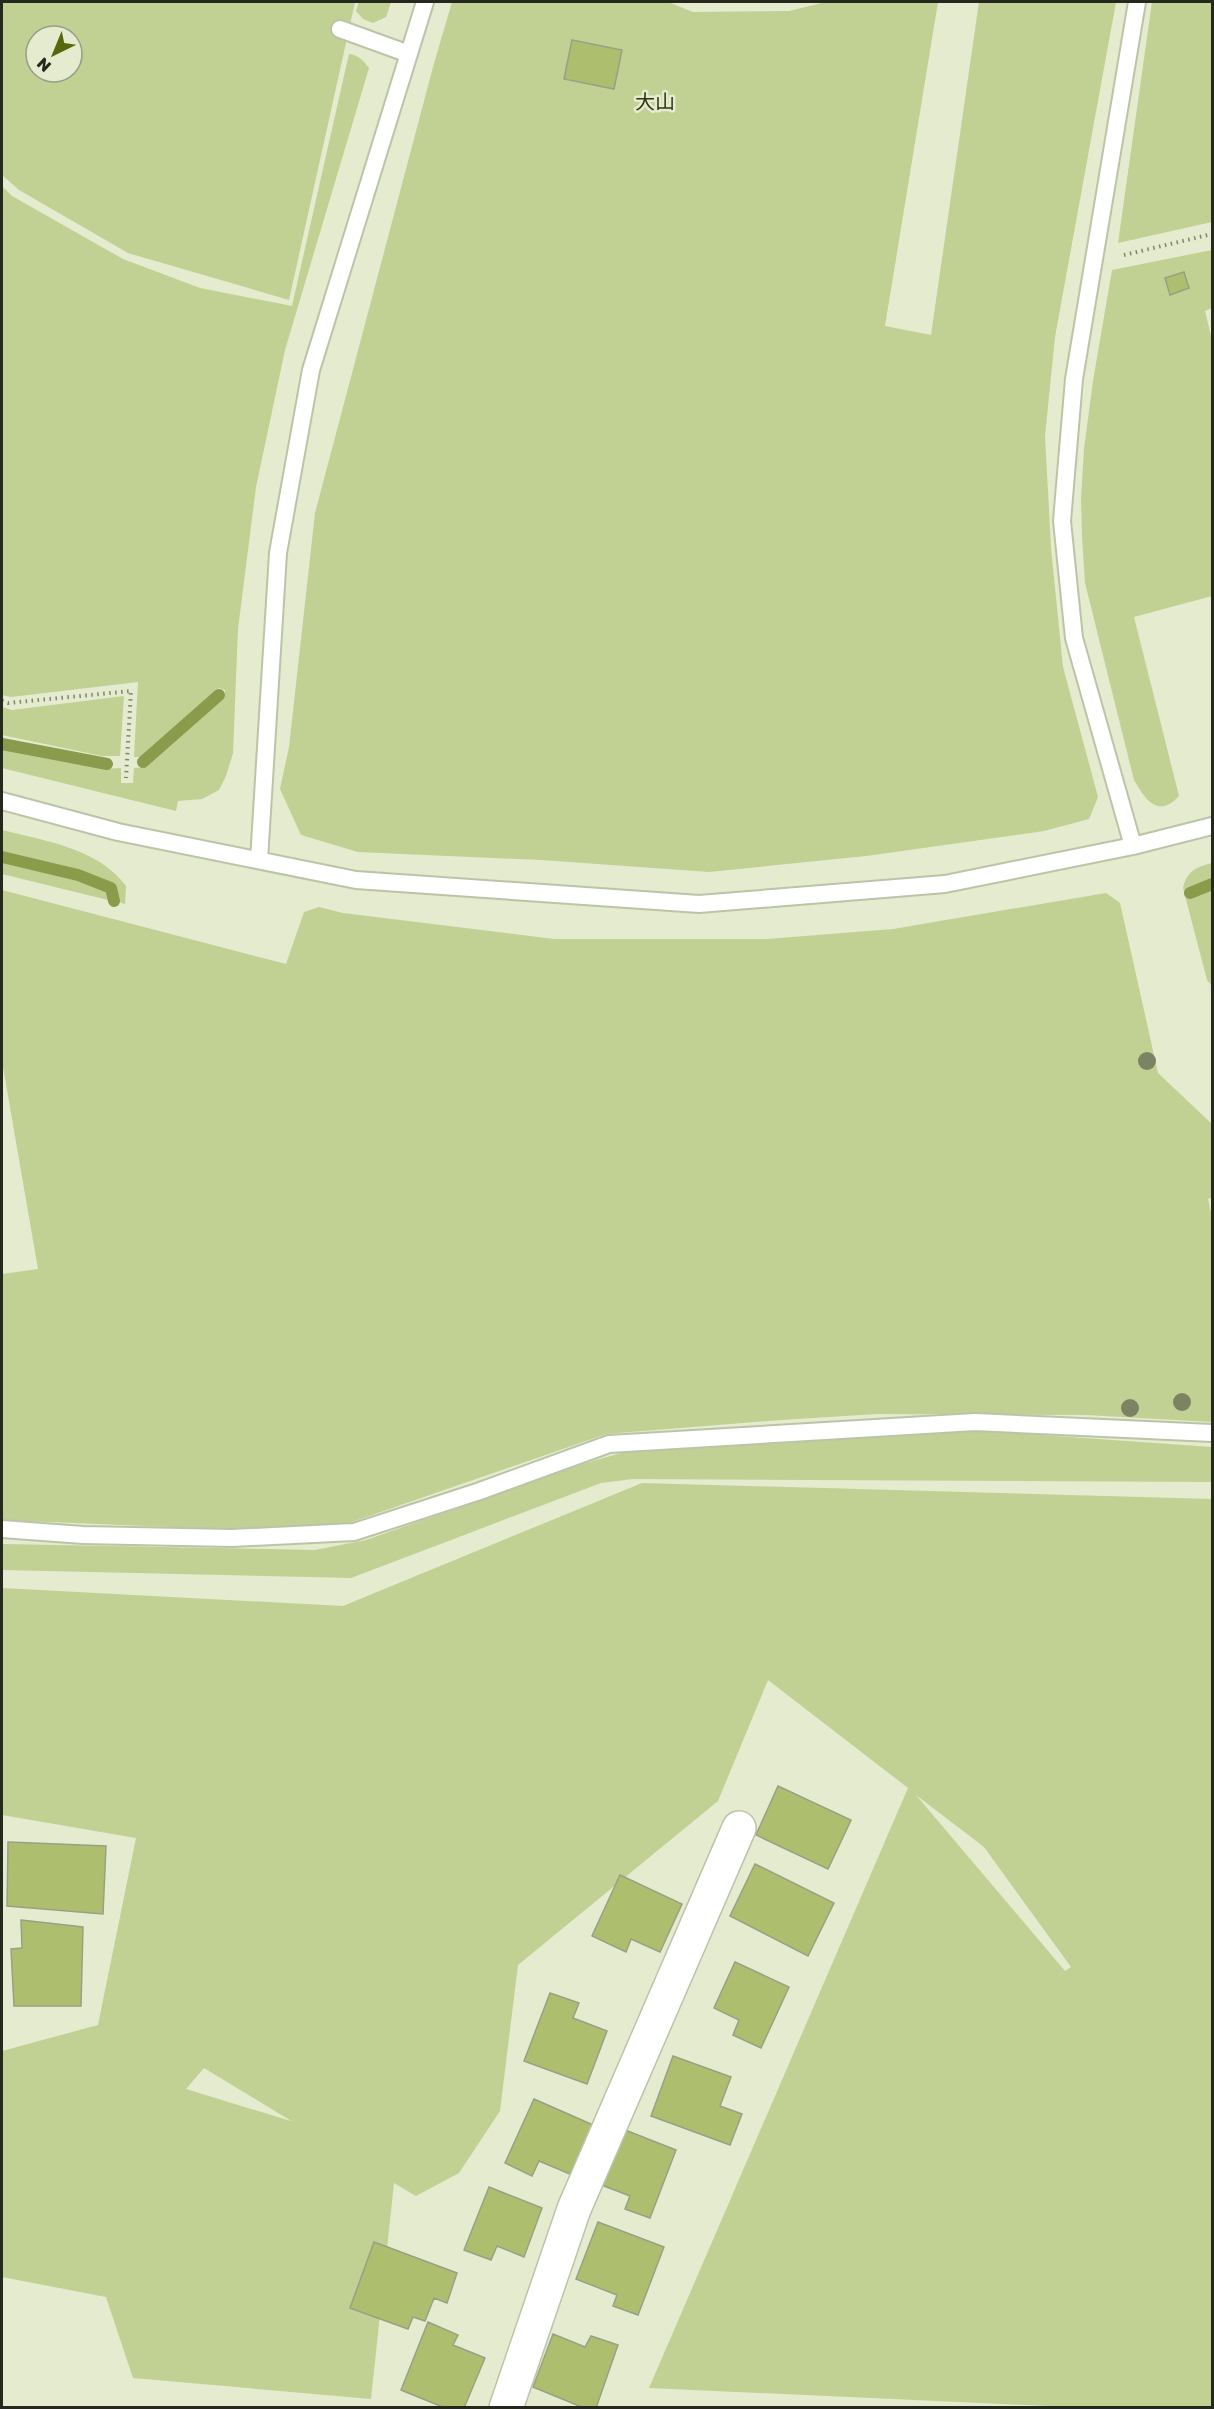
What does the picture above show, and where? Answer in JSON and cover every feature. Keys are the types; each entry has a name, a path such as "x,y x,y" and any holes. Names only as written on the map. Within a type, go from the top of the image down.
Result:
{"street":[{"path":"506,2408 574,2209 739,1828"}],"lane":[{"path":"260,860 279,553 311,370 425,2"},
{"path":"1133,846 1074,638 1062,521 1074,379 1137,2"},
{"path":"340,29 409,54"},
{"path":"2,801 118,832 356,880 699,904 945,884 1133,846 1212,826"},
{"path":"2,1529 83,1535 232,1538 354,1532 480,1491 609,1444 975,1422 1212,1432"}],"path":[{"path":"1094,261 1212,234"},
{"path":"2,701 8,703 131,691 126,778"}],"green space":[{"path":"2,2 355,2 289,300 128,253 19,190 2,175"},
{"path":"359,2 391,2 386,17 373,23 363,19 356,11"},
{"path":"452,2 668,2 693,12 789,11 826,2 938,2 885,326 931,335 979,2 1116,2 1055,337 1045,436 1051,548 1063,667 1098,797 1089,819 1044,831 866,856 709,872 541,860 358,852 301,835 280,789 289,747 315,513"},
{"path":"1152,2 1212,2 1212,222 1118,243"},
{"path":"349,54 360,58 369,68 285,350 256,487 238,629 233,753 226,776 219,790 202,799 178,801 176,811 2,768 2,749 105,769 121,768 121,783 133,783 134,768 146,767 225,696 225,690 219,688 142,757 134,757 138,682 11,697 2,695 2,186 12,196 123,259 200,288 292,306"},
{"path":"1212,250 1212,308 1205,311 1212,340 1212,596 1134,617 1179,796 1165,806 1158,806 1143,794 1134,780 1085,583 1081,499 1084,449 1112,270"},
{"path":"124,696 120,756 102,756 2,735 2,707 12,710"},
{"path":"2,830 70,848 101,863 126,886 125,904 119,902 115,885 79,871 2,854"},
{"path":"2,863 73,879 105,890 108,900 2,874"},
{"path":"1212,863 1212,986 1207,980 1183,888 1187,877 1193,871"},
{"path":"2,890 286,964 304,912 319,907 343,913 554,939 767,939 893,929 1106,893 1120,903 1158,1073 1212,1124 1212,1197 1208,1199 1212,1217 1212,1422 1086,1415 877,1414 606,1434 349,1523 265,1531 2,1520 2,1274 38,1269 2,1061"},
{"path":"970,1430 1212,1447 1212,1482 633,1479 601,1483 351,1578 2,1570 2,1544 315,1550 366,1540 589,1462 639,1448 741,1445 875,1434"},
{"path":"642,1483 1212,1499 1212,2407 1069,2407 649,2388 908,1788 768,1680 718,1801 518,1965 500,2111 459,2173 416,2196 394,2183 371,2399 133,2378 106,2297 2,2277 2,2051 98,2025 136,1838 2,1815 2,1588 343,1606","holes":["916,1795 984,1847 1071,1967 1065,1971","204,2068 292,2121 186,2089"]}],"building":[{"path":"572,40 622,50 614,89 564,79"},
{"path":"1184,272 1189,288 1170,295 1165,278"},
{"path":"778,1786 851,1820 828,1869 756,1835"},
{"path":"8,1842 106,1846 103,1914 7,1906"},
{"path":"755,1864 834,1903 808,1956 730,1916"},
{"path":"620,1875 682,1904 660,1952 631,1939 626,1952 592,1936"},
{"path":"21,1920 83,1927 81,2006 14,2006 11,1949 22,1948"},
{"path":"735,1962 789,1987 761,2048 733,2035 739,2020 714,2008"},
{"path":"550,1993 579,2003 573,2018 607,2031 587,2084 524,2061"},
{"path":"673,2056 731,2077 720,2106 742,2114 730,2145 651,2116"},
{"path":"534,2099 593,2125 570,2174 539,2161 532,2176 505,2163"},
{"path":"620,2128 676,2150 650,2218 625,2209 630,2196 599,2184"},
{"path":"489,2187 542,2208 524,2257 497,2246 491,2260 464,2250"},
{"path":"598,2222 664,2247 638,2315 613,2306 617,2295 576,2279"},
{"path":"374,2242 457,2273 447,2303 434,2298 425,2321 413,2317 408,2329 350,2308"},
{"path":"428,2322 458,2335 453,2345 485,2358 464,2408 445,2408 401,2390"},
{"path":"553,2334 585,2347 591,2336 618,2345 596,2408 584,2408 533,2387"}],"waterway":[{"path":"143,762 219,695"},
{"path":"2,744 107,764"},
{"path":"2,857 78,875 111,888 114,901"},
{"path":"1190,893 1212,884"}],"district":[{"name":"大山","path":"655,102"}]}
